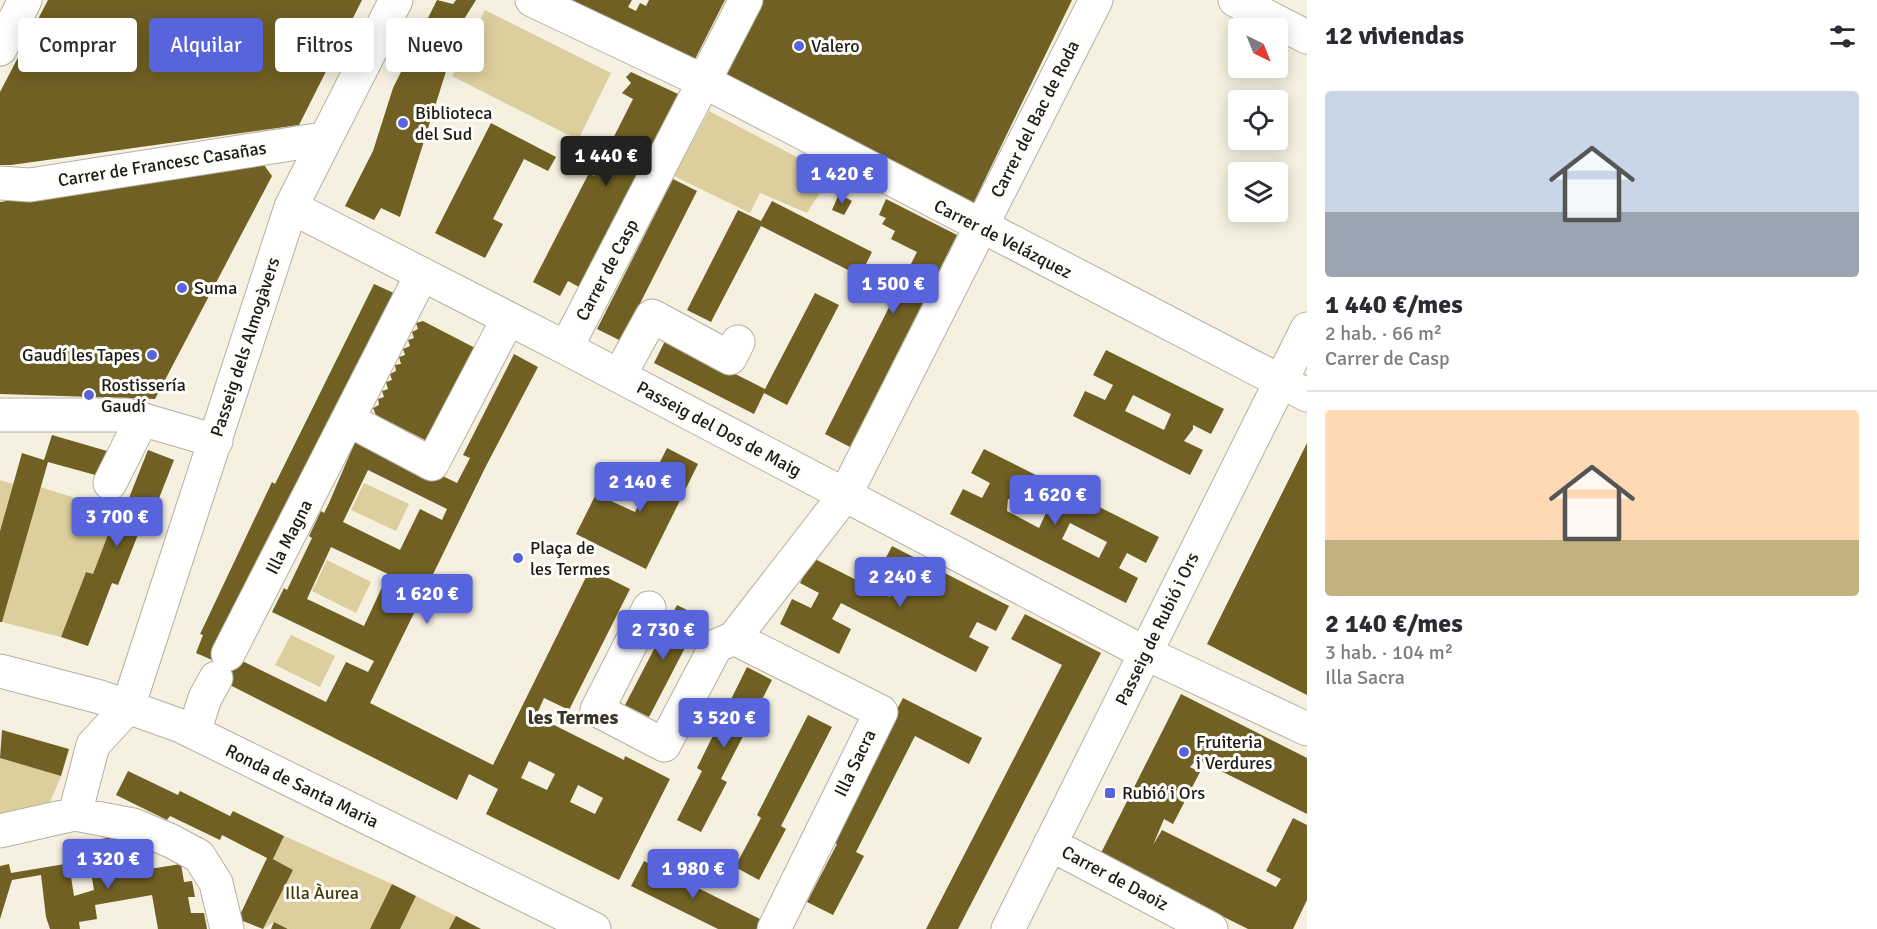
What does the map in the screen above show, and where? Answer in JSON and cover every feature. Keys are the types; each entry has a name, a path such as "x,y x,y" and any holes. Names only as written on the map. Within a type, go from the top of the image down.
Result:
{"street":[{"name":"Passeig dels Almogàvers","path":"128,707 291,207 323,139 396,0"},
{"name":"Carrer de Velázquez","path":"532,0 705,82 1293,389"},
{"name":"Carrer de Casp","path":"566,348 746,0"},
{"name":"Carrer del Bac de Roda","path":"845,495 1096,0"},
{"path":"1235,0 1307,38"},
{"name":"Carrer de Francesc Casañas","path":"0,183 30,185 323,139"},
{"name":"Passeig del Dos de Maig","path":"291,207 566,348 1145,653 1307,729"},
{"name":"Illa Magna","path":"194,732 205,698 422,274"},
{"path":"619,376 652,316 730,358 738,342"},
{"path":"349,420 432,464 508,319"},
{"name":"Passeig de Rubió i Ors","path":"1008,929 1145,653 1293,389 1307,329"},
{"path":"0,415 127,415 216,441"},
{"path":"110,483 142,419"},
{"path":"650,608 597,710 664,745 716,646 734,638 845,495"},
{"name":"Illa Sacra","path":"734,638 881,712 774,929"},
{"name":"Ronda de Santa Maria","path":"0,671 128,707 194,732 590,928"},
{"path":"75,814 93,746 128,707"},
{"path":"0,831 75,814 133,825 171,841 199,856 216,883 227,928"},
{"name":"Carrer de Daoiz","path":"1050,844 1211,929"}],"green space":[{"path":"485,10 611,73 578,140 452,76 454,72 484,72 484,18 481,18"},
{"path":"709,111 831,175 807,213 760,193 750,213 674,176"},
{"path":"0,480 13,484 0,531"},
{"path":"364,483 409,504 396,531 351,510"},
{"path":"40,487 117,511 93,574 86,572 61,637 2,622"},
{"path":"327,560 371,582 356,613 312,591"},
{"path":"291,635 335,656 320,687 275,665"},
{"path":"0,758 61,776 48,807 0,818"},
{"name":"Illa Àurea","path":"284,836 392,884 370,929 289,929 274,922 263,929 293,870 273,859"},
{"name":"Illa Àurea","path":"416,896 456,916 449,929 400,929"}],"building":[{"path":"48,0 362,0 353,18 275,18 275,72 326,72 299,125 0,165 0,92 18,58 18,72 137,72 137,18 39,18"},
{"name":"Biblioteca del Sud","path":"437,0 453,4 456,0 476,0 465,18 428,18"},
{"path":"569,0 632,0 628,7 636,11 640,3 646,6 649,0 725,0 693,63"},
{"path":"759,0 1072,0 971,208 719,79"},
{"name":"Biblioteca del Sud","path":"401,72 446,72 400,217 381,208 374,220 345,206 373,151 393,88"},
{"path":"631,72 678,94 579,287 568,281 560,296 533,282 589,173 594,176 633,99 622,93 631,83 626,77"},
{"path":"491,123 556,157 548,171 524,159 493,219 503,224 485,258 435,233"},
{"path":"264,165 272,176 155,399 0,394 0,202"},
{"path":"673,179 697,191 621,341 597,329"},
{"path":"839,194 852,201 844,215 832,210"},
{"path":"886,199 957,235 850,447 825,434 917,252 891,239 895,231 882,224 886,218 879,215"},
{"path":"772,201 872,252 860,276 761,226 711,322 687,310 738,210 761,221"},
{"path":"374,284 398,295 228,654 326,702 346,662 368,672 374,661 272,612 284,588 287,590 312,538 309,536 321,511 324,513 329,503 358,435 457,483 470,458 463,455 514,354 538,367 486,466 370,703 493,765 590,569 630,589 569,710 544,698 536,716 624,760 625,756 670,779 619,880 486,814 498,789 469,774 457,800 214,677 221,664 196,653 203,635 200,634 272,482 275,484","holes":["368,470 447,509 442,520 420,509 400,550 343,522","331,547 411,585 405,596 383,585 364,626 307,599","529,761 555,774 547,790 521,778","578,785 603,798 595,814 570,802"]},
{"path":"815,293 839,305 787,405 764,393 754,414 654,363 666,339 765,389"},
{"path":"423,321 479,350 431,443 376,415 373,408 379,405 378,399 384,397 382,391 388,389 386,382 392,380 390,374 396,371 395,365 401,364 399,357 405,355 403,349 410,346 408,340 414,338 412,332 418,329 416,323"},
{"path":"1106,350 1224,409 1211,434 1193,425 1193,429 1184,441 1203,450 1190,475 1073,416 1085,391 1105,400 1113,385 1093,375","holes":["1133,395 1171,414 1164,430 1125,411"]},
{"path":"52,435 107,451 99,476 48,462 2,622 0,622 0,531 22,453 44,460"},
{"path":"1307,443 1307,695 1207,644"},
{"path":"667,448 698,464 646,569 576,534 596,494 635,512"},
{"path":"984,449 1159,537 1146,563 1127,553 1119,568 1138,578 1126,603 950,514 963,489 982,498 990,483 971,473","holes":["1015,495 1047,511 1039,528 1007,511 1008,499 1012,500","1070,523 1107,542 1099,558 1062,539"]},
{"path":"148,450 174,460 149,524 143,522 118,585 112,583 88,646 61,637 86,572 93,574 117,511 123,513"},
{"path":"892,546 1009,606 996,631 977,622 969,637 989,647 976,672 841,603 832,619 851,629 839,654 780,624 792,599 811,608 819,593 800,583 813,558 890,597 898,581 879,571"},
{"path":"677,605 701,617 649,717 625,705"},
{"path":"1025,614 1101,653 958,929 926,929 1062,665 1011,639"},
{"path":"747,667 772,680 721,779 727,782 701,832 677,820 702,771 697,768"},
{"path":"1181,694 1307,758 1307,814 1197,759 1190,767 1200,772 1173,824 1164,819 1153,845 1162,830 1276,887 1281,879 1266,871 1293,818 1307,825 1307,900 1293,929 1248,929 1100,855"},
{"path":"903,698 982,738 969,764 915,736 856,852 864,856 833,915 807,902 837,844 829,840"},
{"path":"808,715 832,727 781,826 786,829 759,880 735,867 761,818 757,815"},
{"path":"2,730 69,749 61,776 0,758"},
{"path":"128,771 178,795 180,791 230,816 233,811 284,836 273,859 293,870 263,929 238,919 267,858 222,835 220,840 170,816 167,820 116,795"},
{"path":"111,837 118,874 181,864 184,882 192,881 195,897 188,897 191,913 204,913 207,929 158,929 152,895 95,905 97,919 79,922 80,929 50,929 46,917 41,875 12,880 0,919 0,866 9,864 11,873 95,859 92,841","holes":["90,867 94,890 74,896 70,870"]},
{"path":"644,861 766,922 763,929 718,929 631,886"},
{"path":"392,884 416,896 400,929 370,929"},
{"path":"456,916 481,929 449,929"},
{"path":"274,922 288,929 271,929"}],"place":[{"name":"Valero","path":"799,46"},
{"name":"Biblioteca del Sud","path":"403,123"},
{"name":"Suma","path":"182,288"},
{"name":"Gaudí les Tapes","path":"152,355"},
{"name":"Rostissería Gaudí","path":"89,395"},
{"name":"Plaça de les Termes","path":"518,558"},
{"name":"Fruiteria i Verdures","path":"1184,752"},
{"name":"Rubió i Ors","path":"1110,793"}],"district":[{"name":"les Termes","path":"573,717"}]}
